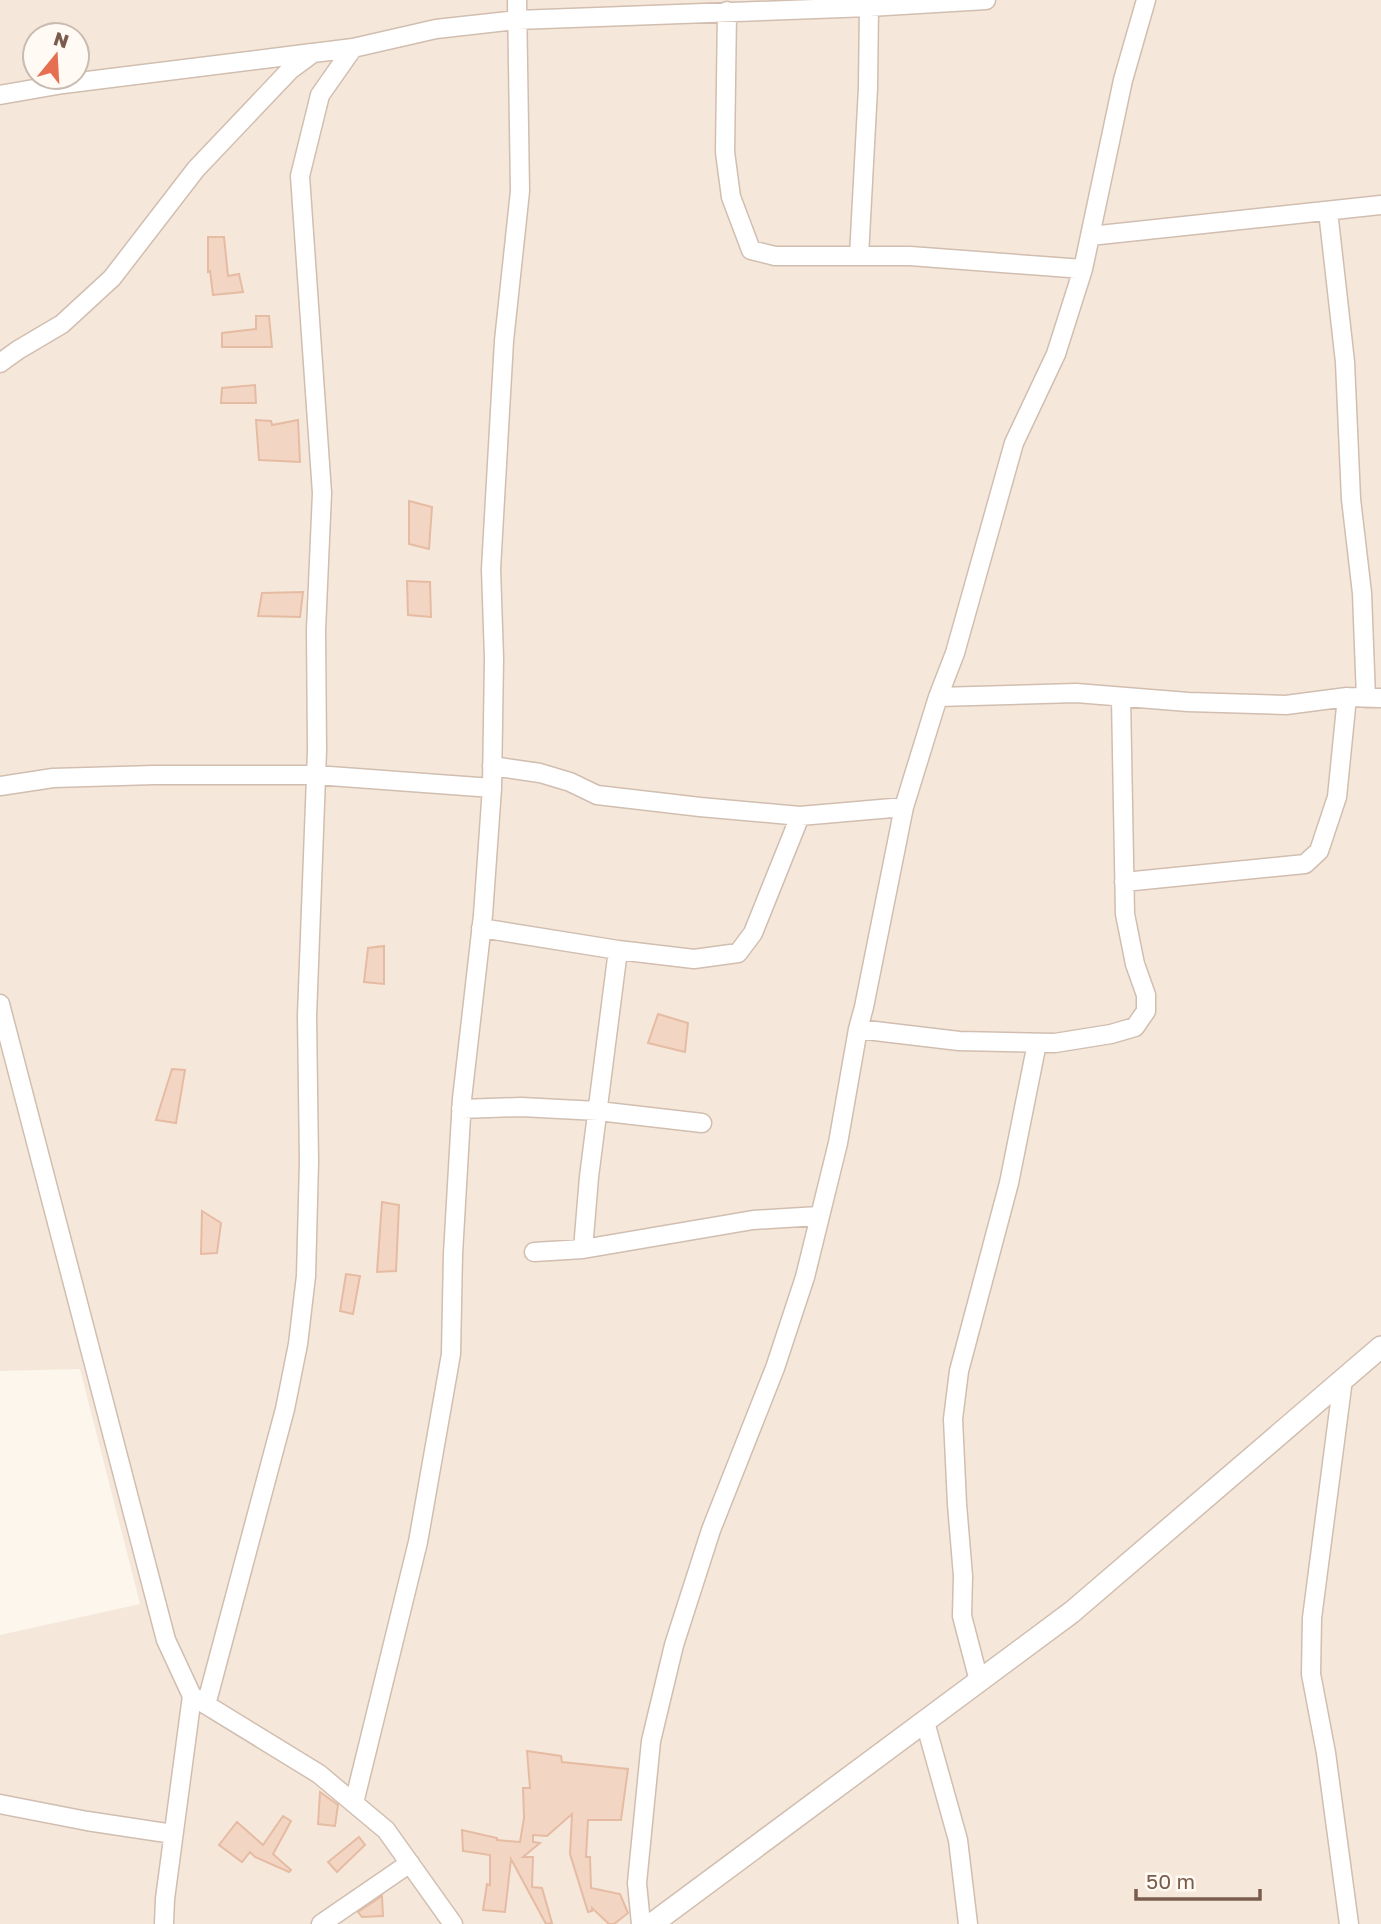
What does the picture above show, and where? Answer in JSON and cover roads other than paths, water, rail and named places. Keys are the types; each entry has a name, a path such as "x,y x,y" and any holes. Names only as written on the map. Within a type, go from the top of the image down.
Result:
{"street":[{"path":"354,1803 418,1542 451,1354 461,1109 481,928 492,788 494,658 491,569 504,341 520,191 517,0"},
{"path":"0,95 63,84 353,48 436,29 517,20 986,0"},
{"path":"641,1924 637,1882 651,1741 671,1657 712,1530 775,1368 805,1277 838,1143 858,1029 904,807 938,697 955,653 1014,443 1056,354 1083,269 1123,80 1146,0"},
{"path":"859,256 868,88 869,7"},
{"path":"727,12 725,152 731,197 751,250 775,256 910,256 1083,269"},
{"path":"164,1924 164,1899 173,1834 199,1701 285,1409 298,1344 304,1289 309,1162 307,1016 322,493 300,176 320,95 353,48"},
{"path":"0,363 62,324 112,278 196,170 290,70 313,53"},
{"path":"1090,236 1381,205"},
{"path":"938,697 1076,694 1286,705 1347,697 1374,698 1351,499 1345,362 1328,211"},
{"path":"858,1029 959,1041 1055,1044 1135,1027 1146,1011 1146,995 1135,964 1125,915 1121,697"},
{"path":"1124,882 1305,864 1319,851 1337,797 1347,697"},
{"path":"492,766 540,773 570,782 597,795 800,816 904,807"},
{"path":"0,786 53,778 316,775 492,788"},
{"path":"481,928 694,959 738,953 753,933 800,816"},
{"path":"583,1249 618,950"},
{"path":"0,1004 166,1640 199,1701 320,1774 386,1830 453,1924"},
{"path":"979,1681 962,1616 963,1576 953,1419 959,1371 1009,1182 1037,1043"},
{"path":"461,1109 521,1107 598,1111 702,1122"},
{"path":"534,1252 583,1249 753,1220 818,1216"},
{"path":"653,1924 1072,1612 1381,1347"},
{"path":"1343,1379 1312,1618 1311,1675 1326,1753 1349,1924"},
{"path":"925,1721 958,1840 968,1924"},
{"path":"0,1804 173,1834"},
{"path":"321,1924 410,1863"}]}
